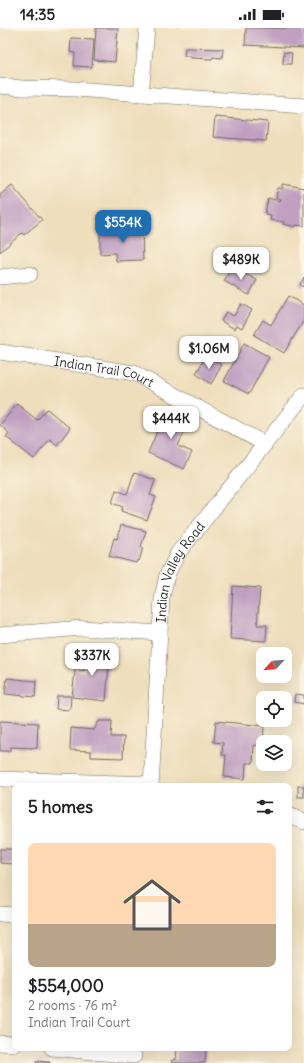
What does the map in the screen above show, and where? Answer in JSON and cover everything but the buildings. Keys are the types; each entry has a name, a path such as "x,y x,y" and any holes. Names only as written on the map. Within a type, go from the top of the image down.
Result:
{"street":[{"path":"141,94 147,28"},
{"path":"0,86 76,89 304,106"},
{"path":"0,277 30,274"},
{"name":"Indian Trail Court","path":"0,352 134,373 265,444"},
{"name":"Indian Valley Road","path":"151,783 162,598 167,575 178,553 304,395"},
{"path":"0,635 82,628 160,634"},
{"path":"0,778 108,783"},
{"path":"292,816 304,822"},
{"path":"0,914 12,916"},
{"path":"0,1043 12,1044"},
{"path":"83,1051 134,1056"}]}
